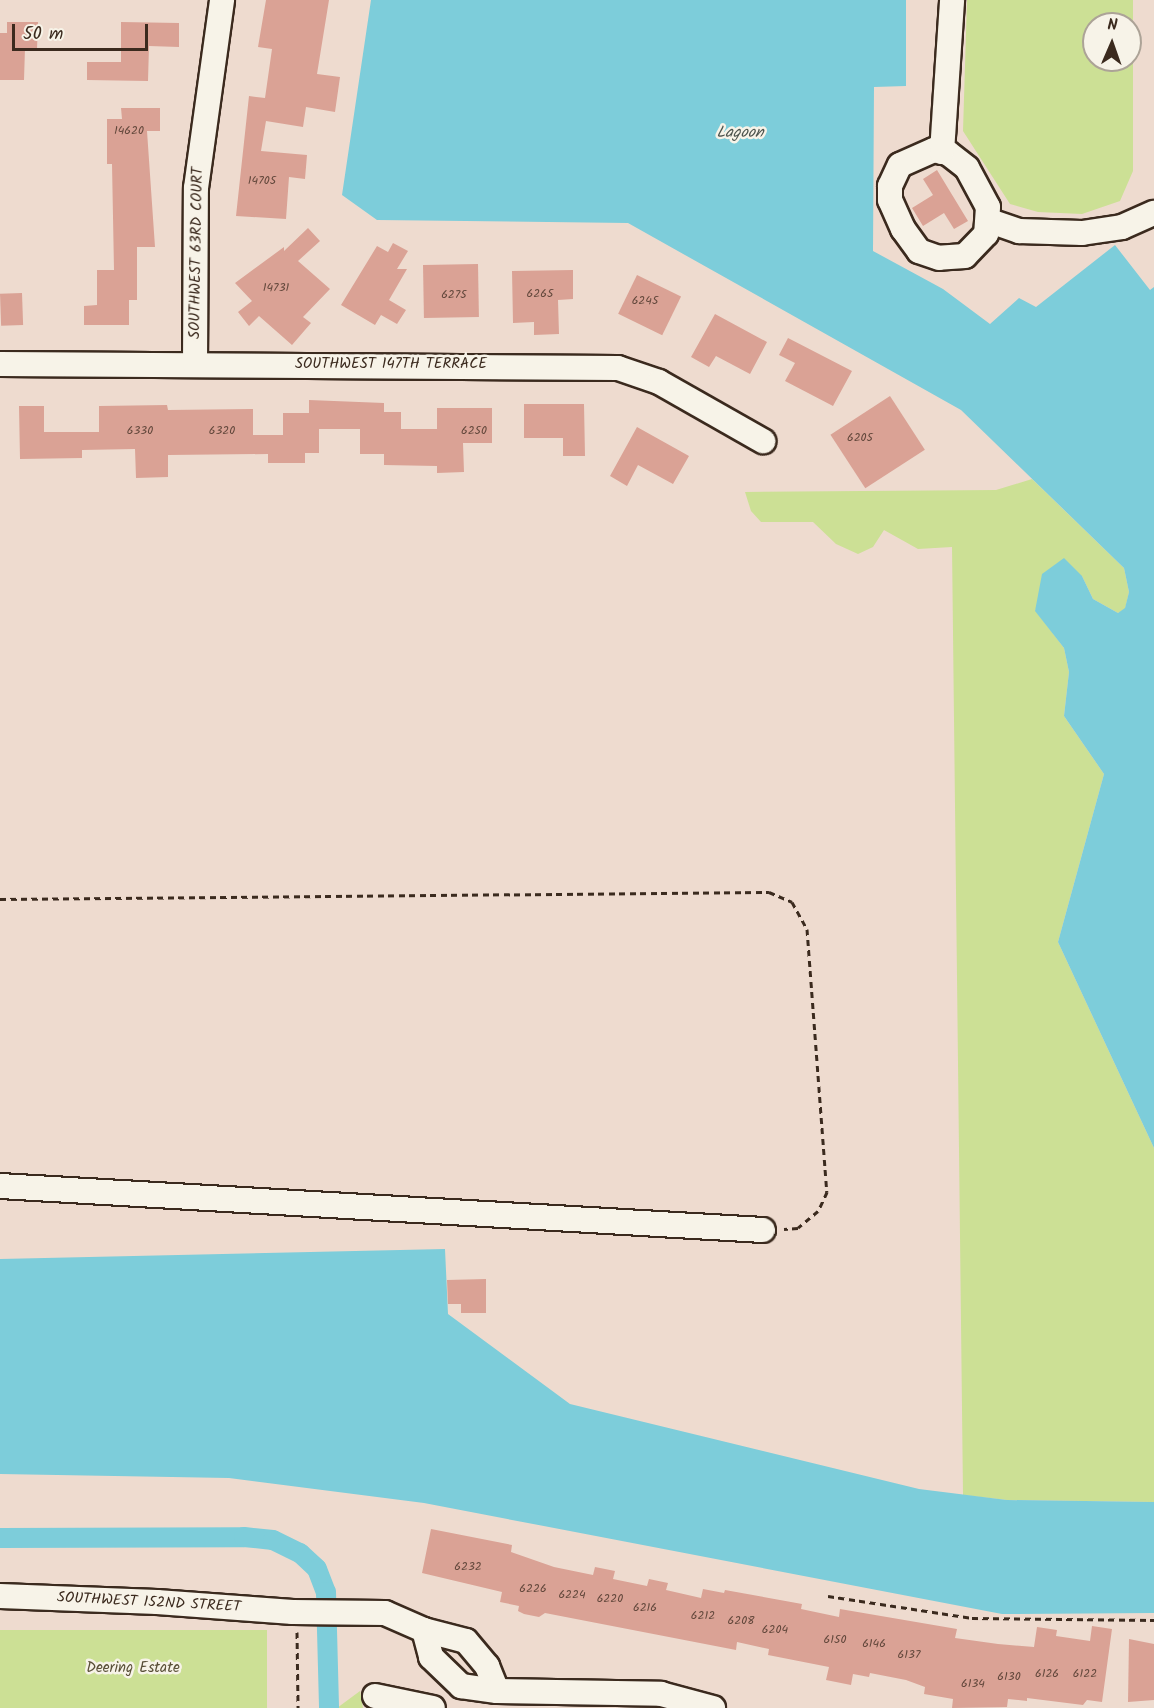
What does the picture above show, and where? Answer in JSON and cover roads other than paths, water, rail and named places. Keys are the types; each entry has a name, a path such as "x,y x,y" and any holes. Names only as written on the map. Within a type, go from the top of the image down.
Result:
{"street":[{"name":"SOUTHWEST 63RD COURT","path":"195,364 196,188 222,0"},
{"path":"942,152 952,0"},
{"path":"942,152 968,168 984,196 990,221 979,246 965,256 928,256 912,243 890,200 893,175 908,158 942,152"},
{"path":"990,221 1019,231 1059,234 1147,223"},
{"name":"SOUTHWEST 147TH TERRACE","path":"0,364 618,368 659,382 763,441"},
{"path":"0,1186 763,1230"},
{"name":"SOUTHWEST 152ND STREET","path":"0,1596 157,1602 396,1616 424,1630 466,1641 487,1665 497,1691"},
{"path":"424,1630 431,1657 461,1686 497,1691 661,1694 713,1708"},
{"path":"375,1696 433,1708"}],"water":[{"name":"Lagoon","path":"371,0 906,0 906,86 874,87 873,251 943,289 990,324 1019,298 1036,307 1115,245 1150,290 1154,287 1154,1148 1058,942 1104,774 1064,716 1069,672 1064,648 1035,611 1042,574 1064,558 1082,576 1093,599 1118,613 1125,608 1129,592 1124,568 961,410 628,223 377,220 342,195"},
{"path":"445,1249 448,1314 570,1404 919,1489 1007,1500 1154,1502 1154,1613 1002,1614 424,1503 229,1478 0,1474 0,1259"}],"waterway":[{"path":"0,1538 244,1537 273,1540 300,1553 317,1569 326,1592 329,1708"}],"park label":[{"name":"Deering Estate","path":"133,1669"}]}
